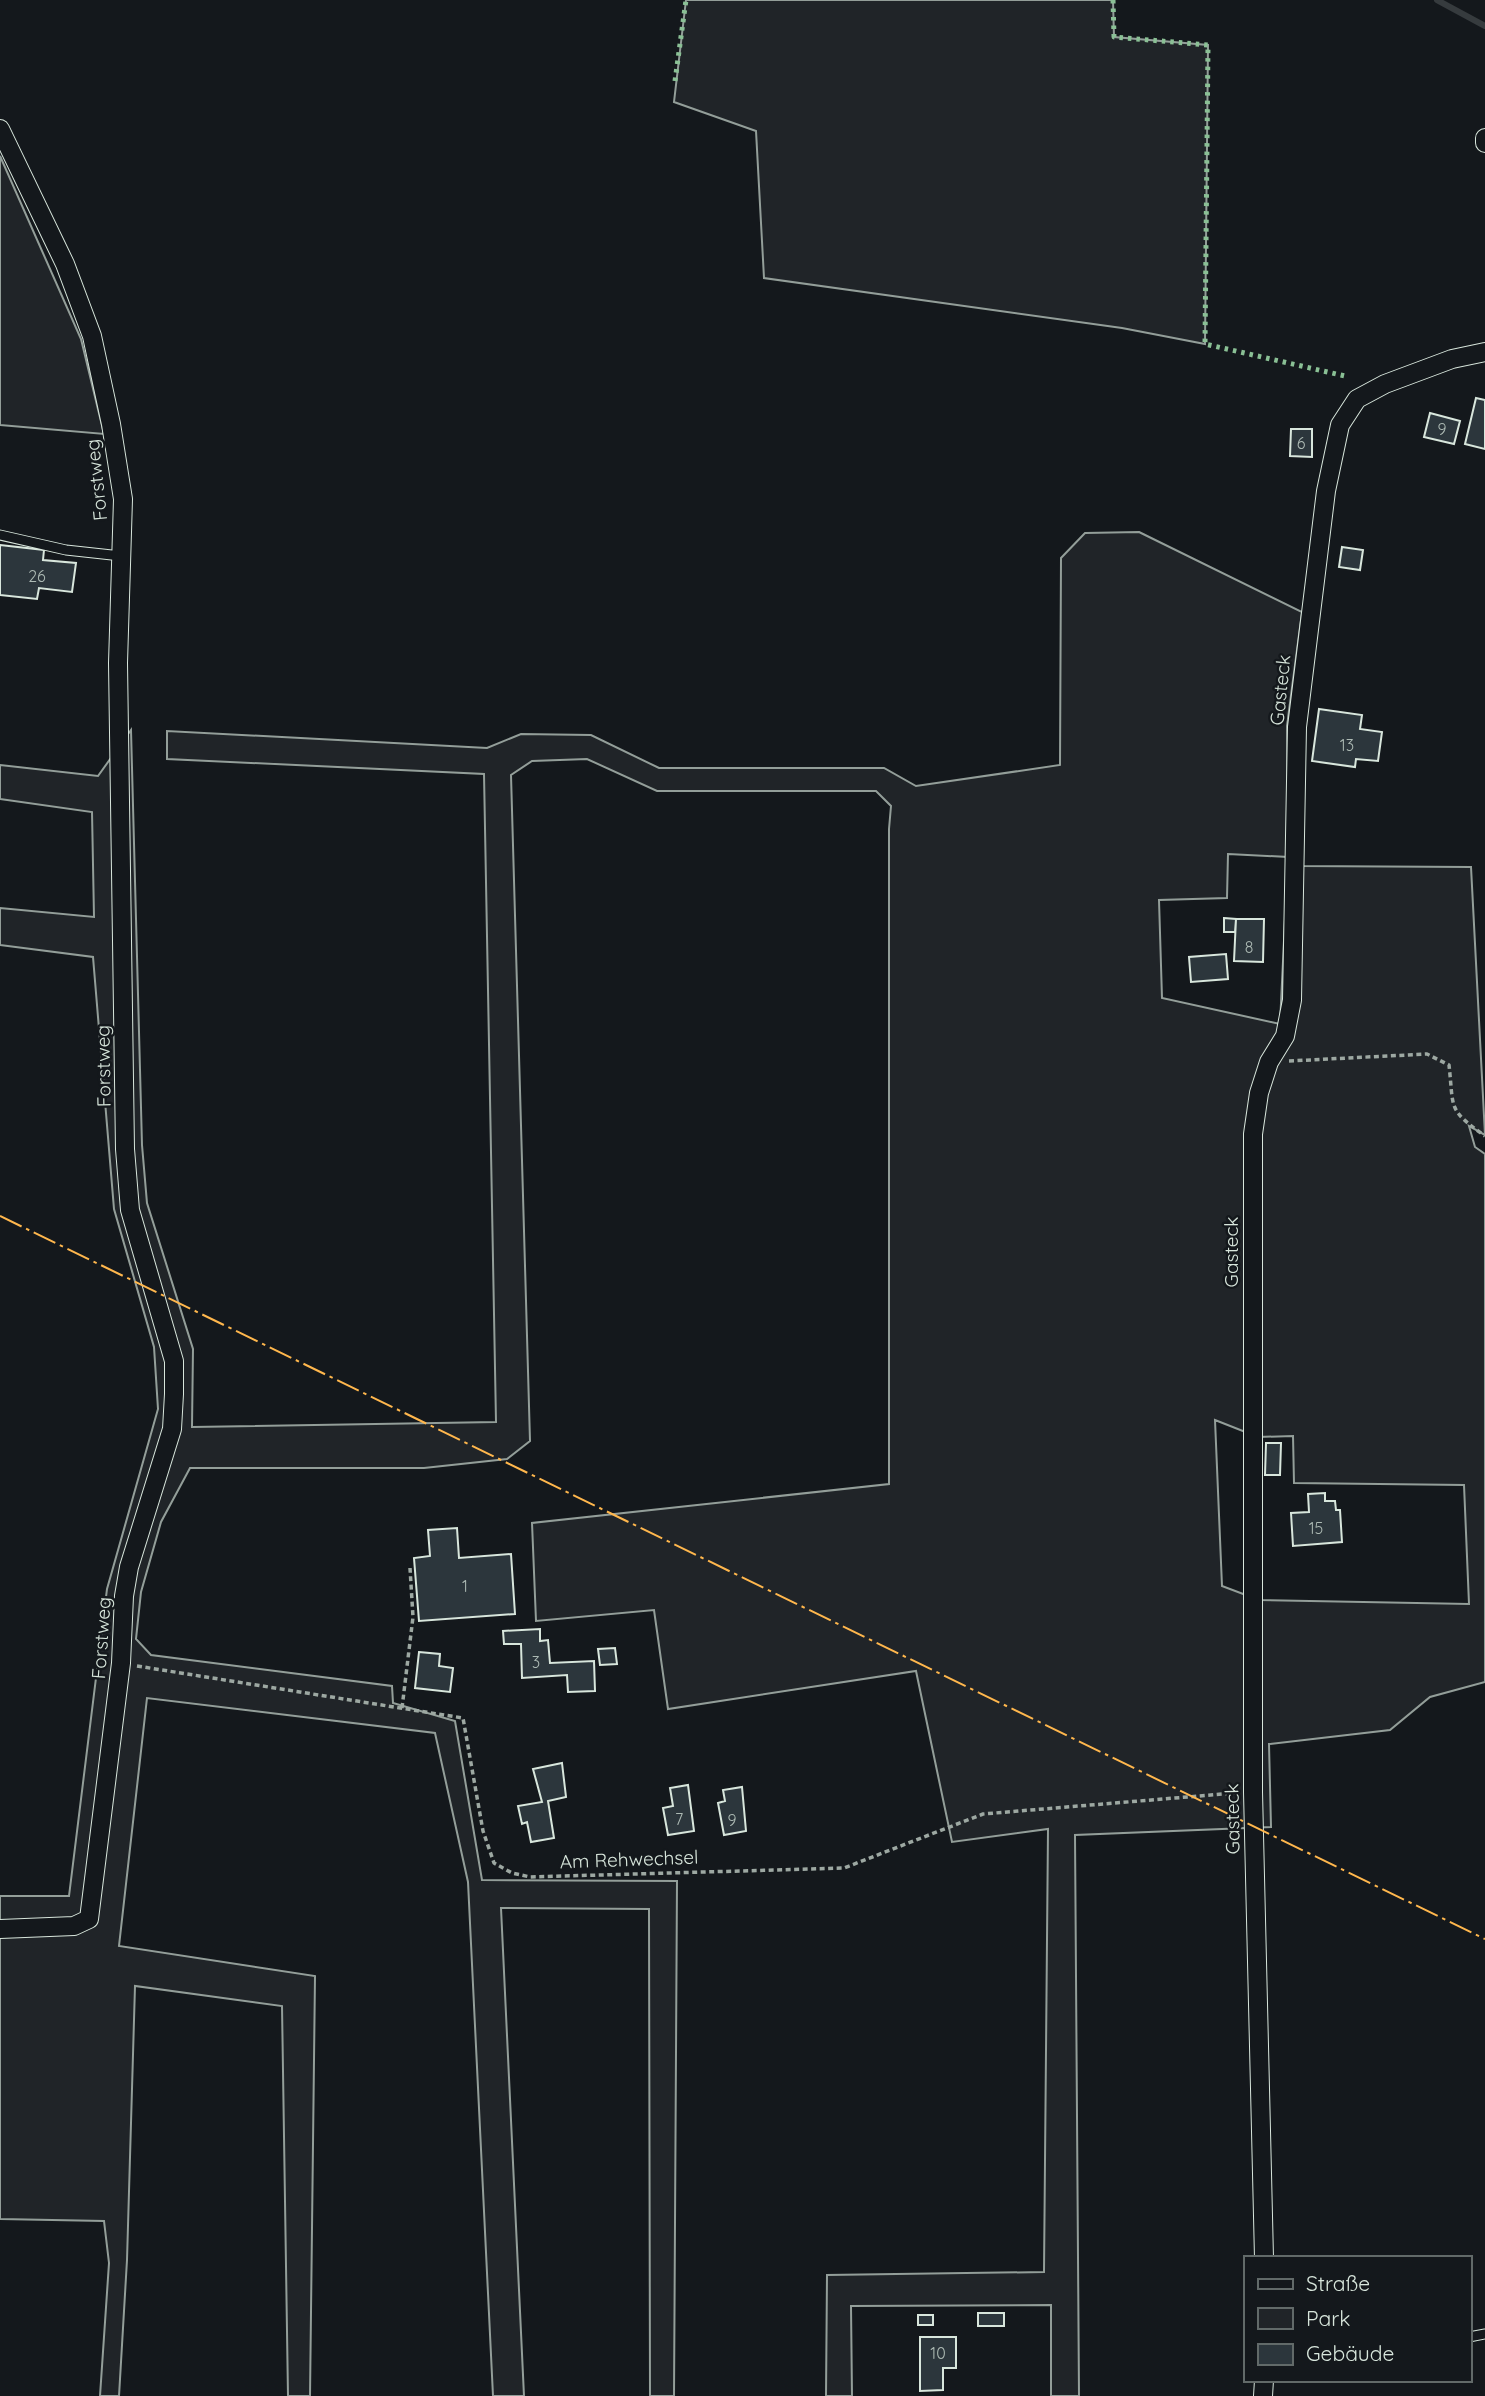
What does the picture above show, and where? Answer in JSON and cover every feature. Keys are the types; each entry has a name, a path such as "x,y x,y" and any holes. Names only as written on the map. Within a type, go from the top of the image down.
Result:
{"street":[{"name":"Forstweg","path":"0,129 65,264 93,336 123,499 118,663 125,1149 130,1210 174,1361 172,1429 129,1567 124,1596 121,1663 89,1919 74,1926 0,1929"},
{"name":"Gasteck","path":"1264,2256 1253,1792 1253,1147 1259,1093 1269,1062 1286,1036 1292,1000 1297,727 1326,491 1340,425 1357,399 1385,384 1452,359 1485,352"}],"lane":[{"path":"0,535 66,550 121,555"}],"path":[{"path":"1269,1062 1427,1054 1449,1065 1453,1105 1458,1117 1485,1136"},
{"path":"402,1708 413,1617 410,1567"},
{"name":"Am Rehwechsel","path":"121,1663 463,1718 483,1831 494,1863 512,1873 530,1877 844,1868 983,1814 1128,1799 1253,1792"}],"green space":[{"path":"686,0 1113,0 1114,37 1208,45 1205,344 1122,328 764,278 756,131 674,102"},
{"path":"0,156 81,339 104,434 0,425"},
{"path":"1139,532 1302,612 1287,726 1288,857 1298,866 1471,867 1485,1135 1469,1126 1475,1147 1485,1154 1485,1682 1430,1697 1390,1730 1269,1744 1271,1827 1075,1835 1079,2396 1051,2396 1051,2305 851,2306 852,2396 826,2396 827,2275 1044,2272 1048,1829 952,1842 916,1671 668,1709 654,1610 536,1621 532,1523 889,1484 891,806 876,791 657,791 587,759 532,761 511,775 530,1441 507,1459 424,1468 190,1468 161,1522 141,1592 136,1639 151,1655 392,1686 393,1703 455,1721 482,1880 677,1881 674,2396 650,2396 649,1909 501,1908 524,2396 493,2396 468,1882 435,1733 147,1698 119,1946 315,1976 310,2396 288,2396 282,2006 135,1986 127,2260 119,2396 100,2396 109,2263 104,2221 0,2219 0,1896 69,1896 107,1589 158,1409 154,1347 114,1209 93,957 0,945 0,908 94,917 92,812 0,799 0,765 98,776 131,730 142,1145 147,1203 193,1349 192,1427 496,1422 484,774 167,759 167,731 487,748 521,734 591,735 659,768 884,768 916,786 1060,765 1061,558 1085,533","holes":["1228,854 1288,857 1280,1024 1162,998 1159,900 1227,898","1215,1420 1258,1437 1293,1436 1294,1483 1464,1485 1469,1604 1259,1600 1222,1586"]}],"building":[{"path":"1476,398 1485,400 1485,449 1465,444"},
{"path":"1430,413 1460,421 1454,444 1424,437"},
{"path":"1291,429 1312,429 1312,457 1290,456"},
{"path":"0,545 44,550 43,560 76,563 72,592 39,588 37,599 0,595"},
{"path":"1342,547 1363,550 1360,570 1339,567"},
{"path":"1319,709 1362,715 1360,729 1382,732 1378,761 1356,759 1355,767 1312,761"},
{"path":"1224,918 1236,919 1235,932 1224,932"},
{"path":"1236,919 1264,919 1263,962 1234,961"},
{"path":"1226,954 1228,979 1191,982 1189,957"},
{"path":"1266,1443 1281,1443 1280,1475 1265,1475"},
{"path":"1325,1493 1325,1501 1335,1501 1336,1510 1340,1510 1342,1542 1293,1546 1291,1513 1309,1512 1308,1494"},
{"path":"457,1528 459,1558 511,1554 515,1614 419,1621 414,1558 430,1556 428,1530"},
{"path":"540,1629 540,1641 548,1640 550,1663 594,1661 595,1691 568,1692 567,1675 522,1678 521,1644 504,1644 503,1631"},
{"path":"615,1648 617,1664 600,1665 598,1649"},
{"path":"419,1652 440,1654 439,1666 453,1668 450,1692 415,1688"},
{"path":"562,1763 566,1797 548,1801 554,1838 531,1842 527,1822 522,1824 518,1806 542,1802 533,1769"},
{"path":"688,1785 694,1831 668,1835 663,1808 673,1806 670,1788"},
{"path":"742,1787 746,1831 724,1835 718,1803 725,1801 723,1790"},
{"path":"978,2313 1004,2313 1004,2326 978,2326"},
{"path":"918,2315 933,2315 933,2325 918,2325"},
{"path":"920,2337 956,2337 956,2368 943,2368 943,2390 920,2391"}],"waterway":[{"path":"1437,0 1485,26"}],"hedge":[{"path":"675,81 686,0"},
{"path":"1113,0 1114,37 1208,45 1205,344 1345,376"}],"power":[{"path":"0,1216 1485,1939"}]}
